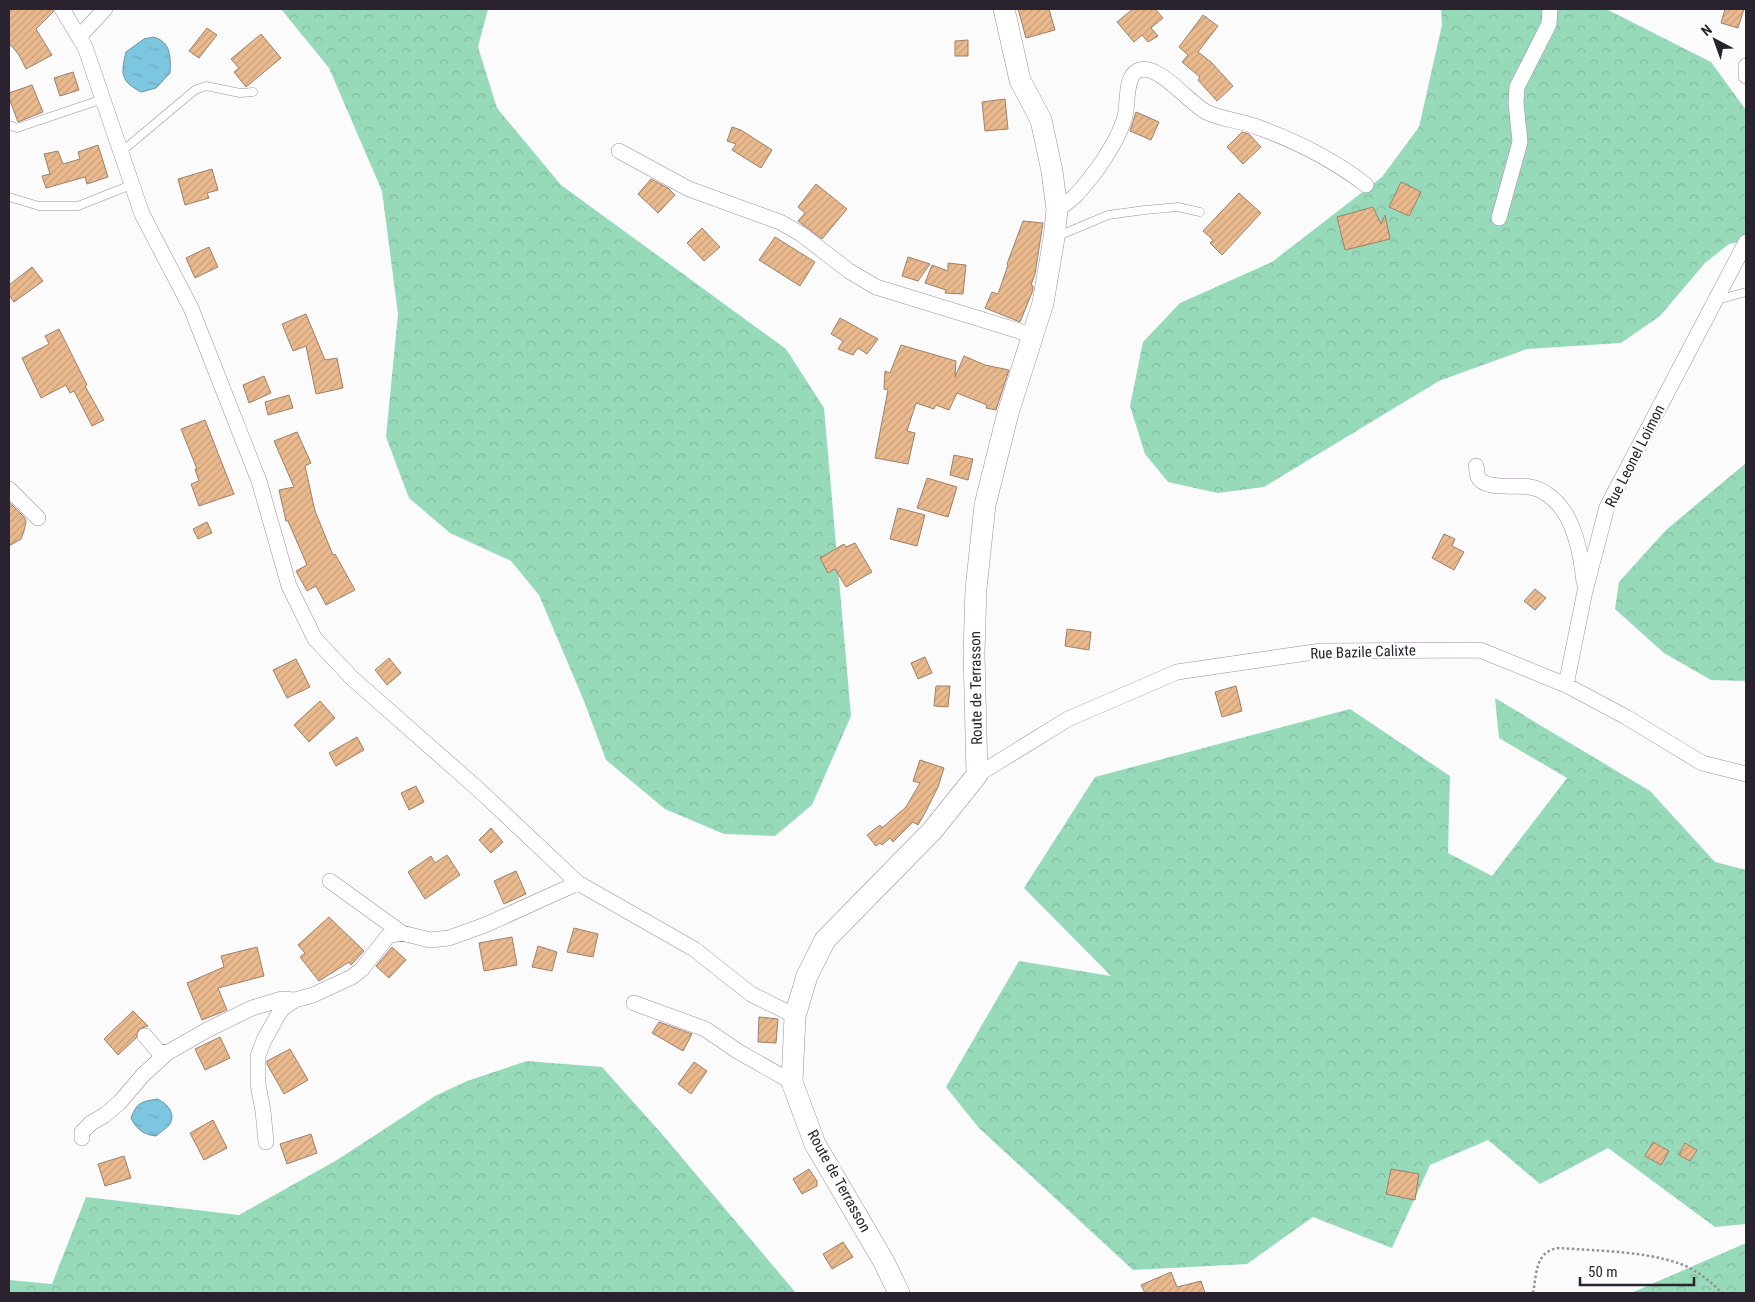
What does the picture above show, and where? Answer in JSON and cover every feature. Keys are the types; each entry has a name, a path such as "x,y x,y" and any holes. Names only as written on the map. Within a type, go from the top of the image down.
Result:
{"street":[{"path":"62,9 85,48 142,214 191,308 259,481 289,586 315,639 353,679 478,789 578,883 694,949 752,994 795,1016"},
{"path":"79,37 105,9"},
{"name":"Route de Terrasson","path":"899,1293 884,1262 815,1144 792,1082 795,1016 808,976 825,940 932,831 977,775 974,653 976,589 985,504 1008,413 1043,303 1057,210 1052,171 1041,120 1020,80 1004,9"},
{"path":"1499,218 1520,142 1516,103 1518,87 1549,24 1550,9"},
{"path":"1746,66 1746,76"},
{"path":"1057,210 1074,197 1087,182 1117,138 1125,119 1129,82 1132,75 1138,70 1147,69 1157,73 1205,111 1259,127 1309,150 1349,172 1366,185"},
{"path":"619,151 689,189 780,222 801,234 849,271 876,287 1032,335"},
{"name":"Rue Leonel Loimon","path":"1566,685 1585,591 1608,507 1746,242"},
{"path":"1476,466 1478,478 1483,483 1505,487 1531,487 1555,500 1562,509 1576,540 1585,591"},
{"path":"9,489 38,518"},
{"name":"Rue Bazile Calixte","path":"977,775 1068,719 1177,672 1321,651 1480,650 1566,685 1626,716 1702,763 1746,774"},
{"path":"330,881 402,933 430,940 449,938 485,925 578,883"},
{"path":"266,1142 258,1084 258,1056 264,1040 278,1015 283,1008 295,1000 313,995 352,977 362,969 388,936 402,933"},
{"path":"82,1138 82,1132 91,1123 105,1115 120,1102 143,1075 167,1053 209,1029 252,1008 282,999 295,1000"},
{"path":"634,1003 705,1029 792,1082"},
{"path":"145,1036 158,1051 167,1053"}],"lane":[{"path":"121,152 194,90 206,86 240,93 253,92"},
{"path":"9,125 17,128 103,99"},
{"path":"9,197 39,206 78,206 131,185"},
{"path":"1054,238 1108,215 1178,207 1200,212"},
{"path":"1715,301 1746,292"}],"path":[{"path":"1533,1293 1542,1255 1550,1249 1559,1248 1654,1257 1676,1262 1695,1271 1722,1293"}],"green space":[{"path":"281,9 488,9 478,47 497,108 561,185 786,349 824,408 851,716 812,805 775,836 724,834 665,809 606,760 584,701 539,595 511,561 450,533 409,498 386,437 398,314 382,191 329,68"},
{"path":"1441,9 1606,9 1711,62 1746,110 1746,241 1729,244 1705,263 1660,316 1621,343 1527,349 1439,381 1264,487 1218,493 1168,482 1145,454 1130,406 1143,342 1180,303 1272,262 1382,177 1419,127 1442,25"},
{"path":"1746,463 1746,681 1711,680 1664,653 1615,609 1619,582 1666,530"},
{"path":"1495,698 1650,791 1715,862 1746,870 1746,1224 1715,1227 1608,1148 1540,1184 1488,1140 1430,1165 1392,1248 1313,1217 1247,1264 1133,1270 979,1128 946,1087 1019,961 1111,976 1024,888 1095,777 1350,709 1450,776 1448,853 1492,876 1567,778 1499,738"},
{"path":"527,1061 602,1067 662,1134 796,1293 9,1293 9,1280 52,1284 86,1197 239,1215 337,1160 435,1096 467,1081"},
{"path":"1746,1243 1746,1293 1631,1293"}],"water":[{"path":"153,37 159,39 167,46 170,56 170,73 156,88 141,92 126,80 123,71 124,59 126,52 144,39"},
{"path":"157,1099 170,1109 172,1117 169,1125 156,1136 141,1131 131,1118 135,1109 140,1104"}],"building":[{"path":"9,9 53,9 53,12 36,29 52,55 26,69 19,55 9,43"},
{"path":"1018,9 1049,9 1055,30 1026,38"},
{"path":"1133,9 1155,9 1163,18 1151,28 1158,36 1148,42 1142,35 1134,42 1117,22"},
{"path":"1725,9 1744,9 1738,28 1721,23"},
{"path":"1203,15 1218,26 1198,52 1211,62 1233,86 1217,101 1198,80 1200,77 1182,62 1188,55 1179,47"},
{"path":"207,28 217,35 199,58 189,51"},
{"path":"261,34 281,58 246,87 234,72 239,68 231,59"},
{"path":"968,40 968,56 955,56 955,41"},
{"path":"73,72 79,90 60,96 54,78"},
{"path":"32,85 43,112 18,122 9,93"},
{"path":"1005,99 1008,129 985,131 982,102"},
{"path":"1136,112 1159,122 1151,140 1130,131"},
{"path":"732,127 741,130 772,150 761,168 732,150 736,144 727,141"},
{"path":"1242,132 1249,134 1261,147 1243,164 1227,147"},
{"path":"98,145 108,177 87,184 85,177 46,188 42,176 50,174 44,154 58,151 63,164 80,159 78,152"},
{"path":"212,169 218,190 207,193 209,198 185,205 178,179"},
{"path":"651,179 668,188 675,195 658,213 638,194"},
{"path":"1401,182 1421,192 1409,216 1389,207"},
{"path":"816,184 847,209 822,239 798,221 805,213 798,207"},
{"path":"1239,193 1261,213 1222,255 1210,243 1213,240 1203,231"},
{"path":"1373,207 1381,224 1385,215 1390,239 1345,250 1337,217"},
{"path":"1023,221 1043,223 1035,274 1031,285 1033,290 1020,322 985,308 992,292 998,294"},
{"path":"702,228 720,247 704,261 687,243"},
{"path":"775,237 815,262 800,286 759,260"},
{"path":"209,247 218,267 195,278 186,258"},
{"path":"908,257 930,264 918,281 902,276"},
{"path":"948,263 966,265 963,294 945,293 946,290 925,283 932,265 948,271"},
{"path":"32,267 43,281 14,302 9,295 9,285"},
{"path":"306,314 325,360 337,358 343,388 316,394 306,346 293,351 282,324"},
{"path":"840,318 878,339 867,354 858,348 853,355 838,349 843,341 831,334"},
{"path":"59,329 87,385 85,386 104,420 92,426 74,391 70,393 66,385 41,398 22,358 49,344 45,336"},
{"path":"901,345 956,361 955,377 964,356 985,365 1009,370 996,410 986,408 987,405 957,393 949,410 936,405 934,409 916,403 907,431 915,433 908,464 875,458 888,390 884,389 885,371 890,373"},
{"path":"264,376 271,393 249,403 243,385"},
{"path":"289,395 293,408 268,415 265,402"},
{"path":"205,420 234,494 199,506 191,484 199,481 195,469 197,469 181,429"},
{"path":"297,432 311,463 305,466 315,511 333,555 335,554 355,590 326,605 316,586 307,591 296,571 307,565 288,521 286,521 279,490 294,487 274,441"},
{"path":"954,455 973,459 968,480 950,475"},
{"path":"927,478 957,487 948,517 917,508"},
{"path":"9,502 25,518 26,522 21,539 9,546"},
{"path":"898,508 925,515 917,546 890,539"},
{"path":"207,522 212,533 198,539 193,529"},
{"path":"1444,534 1455,539 1452,546 1464,552 1454,570 1432,558"},
{"path":"855,543 872,572 846,587 835,569 828,573 820,558 844,544 846,547"},
{"path":"1535,589 1546,598 1535,610 1524,601"},
{"path":"1067,629 1091,632 1089,650 1065,646"},
{"path":"925,657 932,673 918,679 911,663"},
{"path":"389,658 401,673 387,685 375,670"},
{"path":"296,659 310,687 287,698 273,670"},
{"path":"936,686 950,686 948,707 934,706"},
{"path":"1236,686 1242,711 1222,717 1215,692"},
{"path":"320,701 335,718 309,742 294,725"},
{"path":"357,737 364,750 336,766 329,753"},
{"path":"920,760 944,768 938,787 925,813 918,825 913,822 893,842 890,838 882,845 880,843 876,846 867,835 880,825 882,828 906,807 920,783 913,781"},
{"path":"416,786 424,802 409,810 401,793"},
{"path":"491,828 503,842 491,853 479,840"},
{"path":"447,855 460,875 425,899 408,872 431,856 435,863"},
{"path":"516,871 526,894 504,904 494,881"},
{"path":"329,917 364,951 351,965 349,962 319,981 300,957 305,953 298,945"},
{"path":"574,928 598,934 593,957 567,952"},
{"path":"512,937 517,965 484,971 479,943"},
{"path":"538,946 557,952 552,971 532,967"},
{"path":"257,947 264,976 218,988 227,1010 202,1020 187,983 224,967 221,956"},
{"path":"392,947 406,960 389,978 376,966"},
{"path":"133,1011 148,1026 139,1029 136,1038 118,1055 104,1039"},
{"path":"759,1017 778,1019 776,1043 758,1042"},
{"path":"659,1022 692,1034 683,1051 652,1033"},
{"path":"220,1037 230,1058 205,1070 195,1049"},
{"path":"290,1049 308,1080 284,1094 267,1061"},
{"path":"694,1062 707,1071 691,1094 678,1084"},
{"path":"213,1120 227,1148 204,1160 190,1133"},
{"path":"311,1134 317,1153 287,1164 280,1144"},
{"path":"1653,1142 1669,1151 1661,1165 1645,1156"},
{"path":"1685,1143 1697,1150 1690,1161 1679,1155"},
{"path":"124,1156 131,1178 105,1186 98,1164"},
{"path":"809,1169 817,1181 817,1186 802,1194 793,1179"},
{"path":"1391,1169 1419,1174 1415,1200 1386,1194"},
{"path":"843,1242 853,1257 832,1269 823,1254"},
{"path":"1171,1272 1177,1287 1201,1281 1205,1293 1145,1293 1141,1285"}]}
